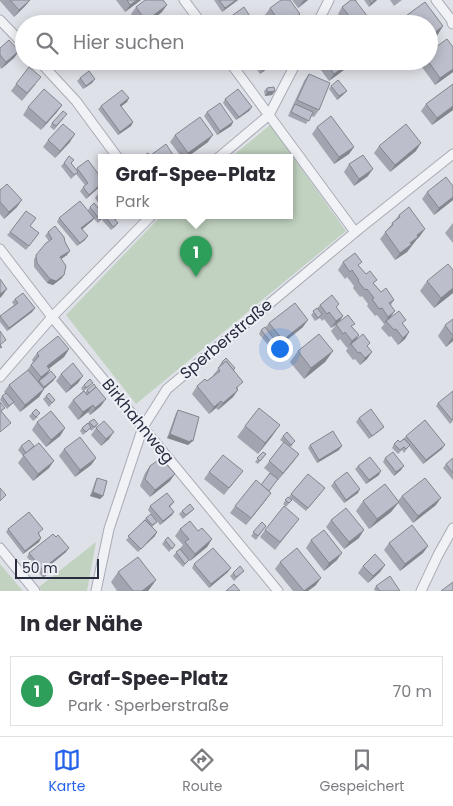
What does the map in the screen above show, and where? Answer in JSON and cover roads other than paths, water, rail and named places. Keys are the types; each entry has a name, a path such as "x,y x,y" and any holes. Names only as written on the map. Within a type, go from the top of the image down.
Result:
{"street":[{"path":"184,0 195,15"},
{"path":"322,15 329,0"},
{"path":"436,0 453,22"},
{"path":"0,20 15,36"},
{"path":"47,70 76,101 115,154"},
{"path":"236,70 355,232"},
{"path":"223,154 269,116 292,70"},
{"name":"Sperberstraße","path":"96,591 109,529 143,427 167,389 355,232 453,154"},
{"path":"0,378 52,317 148,219"},
{"name":"Birkhahnweg","path":"0,248 52,317 278,591"},
{"path":"421,591 453,528"},
{"path":"0,548 35,591"}],"place":[{"name":"Graf-Spee-Platz","path":"196,277"}]}
